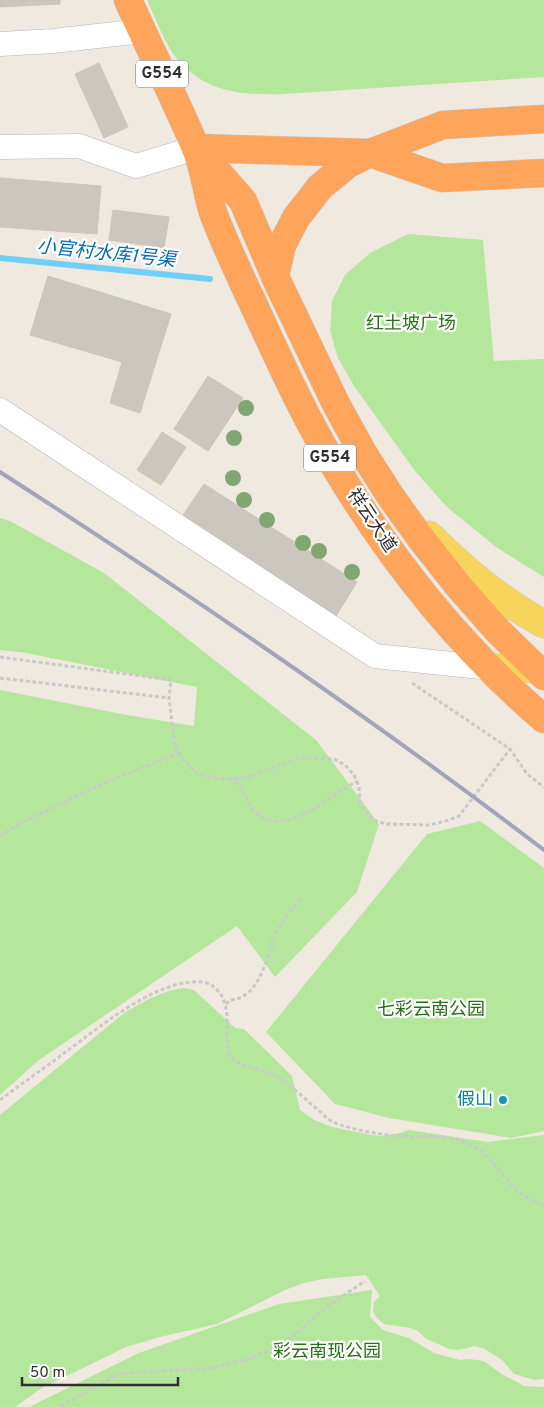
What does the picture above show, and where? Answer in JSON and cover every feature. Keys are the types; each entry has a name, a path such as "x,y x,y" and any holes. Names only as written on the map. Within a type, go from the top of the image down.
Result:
{"highway":[{"name":"祥云大道","path":"128,0 196,148 214,214 250,296 304,410 336,468 365,515 436,608 491,668 544,719"},
{"path":"275,276 282,245 296,218 308,200 331,177 348,164 370,153 443,125 544,118"},
{"name":"祥云大道","path":"196,148 243,202 275,276 336,404 363,453 391,497 460,588 498,631 541,671"},
{"path":"196,148 370,153 442,178 544,173"}],"main road":[{"path":"391,497 464,568 528,616 544,624"},
{"path":"491,668 541,671"}],"street":[{"path":"0,44 53,41 142,31"},
{"path":"0,147 79,146 136,166 196,148"},
{"path":"0,410 375,656 491,668"}],"path":[{"path":"0,657 170,680 175,747 184,761 197,774 220,779 255,775 303,758 334,759 345,764 358,781 360,803 372,820 387,824 429,825 446,822 459,816 510,749"},
{"path":"0,678 170,698"},
{"path":"405,678 442,705 510,749 526,774 544,787"},
{"path":"0,836 25,821 104,783 179,753"},
{"path":"228,778 239,784 254,810 272,821 294,819 358,781"},
{"path":"226,1004 230,1000 250,992 264,967 275,935 300,898"},
{"path":"0,1100 103,1024 134,1004 166,988 202,982 211,984 222,996 226,1004 228,1013 226,1041 232,1058 240,1064 265,1070 280,1078 332,1122 365,1131 399,1136 452,1138 476,1148 496,1164 517,1191 544,1206"},
{"path":"61,1407 118,1374 211,1368 264,1353 281,1345 328,1306 365,1281"}],"green space":[{"path":"147,0 544,0 544,77 284,94 257,94 231,91 206,82 179,61 165,40"},
{"name":"红土坡广场","path":"408,234 483,240 494,361 544,359 544,577 496,547 447,507 415,471 354,386 338,358 330,331 332,301 345,275 370,253"},
{"path":"0,518 10,521 104,573 316,740 379,824 357,892 275,977 237,926 39,1060 0,1095 0,690 194,726 197,687 26,653 0,650"},
{"name":"七彩云南公园","path":"480,821 544,868 544,1131 511,1138 389,1118 335,1104 266,1032 427,834"},
{"path":"185,988 194,990 235,1028 244,1029 292,1076 300,1110 314,1120 332,1127 381,1136 409,1130 488,1142 544,1135 544,1379 534,1380 514,1374 502,1360 485,1349 475,1346 458,1350 449,1349 425,1338 418,1331 384,1324 373,1311 374,1302 380,1296 366,1275 323,1279 304,1283 285,1290 217,1324 126,1347 42,1388 15,1407 0,1407 0,1115 124,1013 161,994"},
{"name":"彩云南现公园","path":"372,1290 370,1317 383,1330 409,1338 434,1353 460,1360 484,1361 500,1373 524,1386 544,1387 544,1407 29,1407 139,1353 279,1304"}],"building":[{"path":"0,0 60,0 60,4 0,7"},
{"path":"99,63 128,127 104,138 75,74"},
{"path":"0,178 101,186 97,234 0,227"},
{"path":"113,210 169,217 164,248 109,240"},
{"path":"48,276 171,314 140,413 110,403 122,362 30,335"},
{"path":"208,376 243,398 208,451 174,429"},
{"path":"162,432 186,447 161,485 137,470"},
{"path":"204,484 357,582 336,616 182,517"}],"waterway":[{"name":"小官村水库1号渠","path":"0,258 210,279"}],"railway":[{"path":"0,472 276,655 411,751 544,850"}],"place":[{"name":"假山","path":"503,1100"}]}
